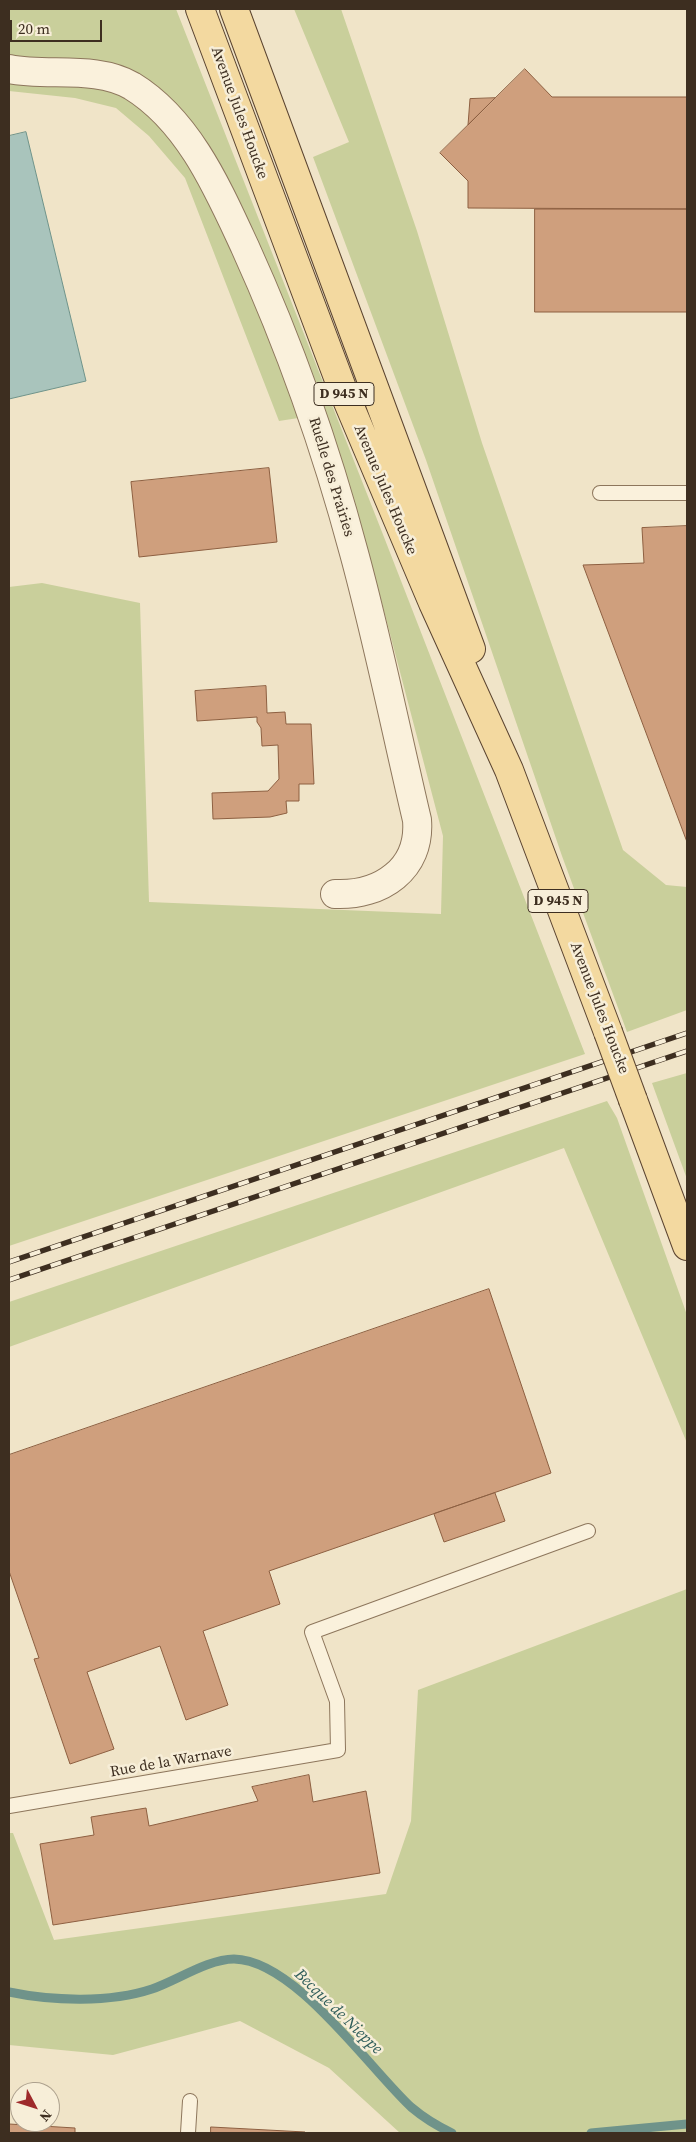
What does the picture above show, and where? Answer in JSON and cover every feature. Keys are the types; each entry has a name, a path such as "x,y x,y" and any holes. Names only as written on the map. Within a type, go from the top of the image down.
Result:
{"main road":[{"name":"Avenue Jules Houcke","path":"200,9 342,388 433,603 509,770"},
{"name":"Avenue Jules Houcke","path":"234,9 464,628 509,770 687,1246"}],"street":[{"name":"Ruelle des Prairies","path":"9,69 99,75 116,79 130,85 158,106 186,140 212,179 282,332 301,383 352,545 417,820 418,832 411,856 391,880 364,892 336,894"}],"lane":[{"path":"600,493 687,494"},
{"name":"Rue de la Warnave","path":"9,1806 338,1750 337,1701 312,1632 588,1531"},
{"path":"188,2133 190,2101"}],"green space":[{"path":"9,9 176,9 585,1054 9,1246 9,587 42,583 140,603 149,902 441,914 443,836 378,588 324,414 279,421 185,178 149,136 116,108 75,98 9,91"},
{"path":"294,9 341,9 417,231 482,443 623,850 666,885 687,887 687,1010 627,1032 562,856 426,460 313,157 349,142"},
{"path":"687,1073 687,1179 652,1083"},
{"path":"607,1101 617,1118 687,1315 687,1443 564,1148 9,1347 9,1302"},
{"path":"687,1589 687,2133 400,2133 329,2068 240,2021 113,2055 9,2045 9,1833 13,1833 54,1940 386,1894 411,1821 418,1690"}],"water":[{"path":"26,132 86,381 9,399 9,136"}],"building":[{"path":"525,69 552,97 687,97 687,209 468,208 468,181 440,153"},
{"path":"495,98 468,125 470,99"},
{"path":"535,209 687,209 687,312 535,312"},
{"path":"269,468 277,542 139,557 131,482"},
{"path":"687,526 687,842 583,565 644,563 642,528"},
{"path":"266,686 267,713 285,712 286,724 311,724 314,784 299,784 299,801 286,801 287,813 270,817 213,819 212,793 268,791 279,779 278,745 262,746 261,728 257,722 257,717 197,721 195,691"},
{"path":"489,1289 551,1473 269,1571 280,1604 203,1631 228,1705 186,1720 160,1646 87,1672 114,1749 70,1764 34,1659 39,1658 9,1571 9,1455"},
{"path":"495,1493 505,1521 444,1542 434,1514"},
{"path":"309,1775 313,1802 366,1791 380,1873 53,1925 40,1844 94,1835 91,1817 146,1808 149,1826 258,1801 252,1787"},
{"path":"9,2124 10,2132 60,2132 60,2127 75,2128 75,2133 9,2133"},
{"path":"211,2127 305,2132 305,2133 211,2133"}],"waterway":[{"name":"Becque de Nieppe","path":"9,1992 62,1999 118,1997 152,1989 203,1966 224,1960 234,1959 257,1964 281,1977 305,1996 329,2018 411,2107 431,2122 452,2133"},
{"name":"Becque de Nieppe","path":"591,2133 687,2124"}],"railway":[{"path":"9,1262 687,1033"},
{"path":"9,1280 687,1051"}]}
